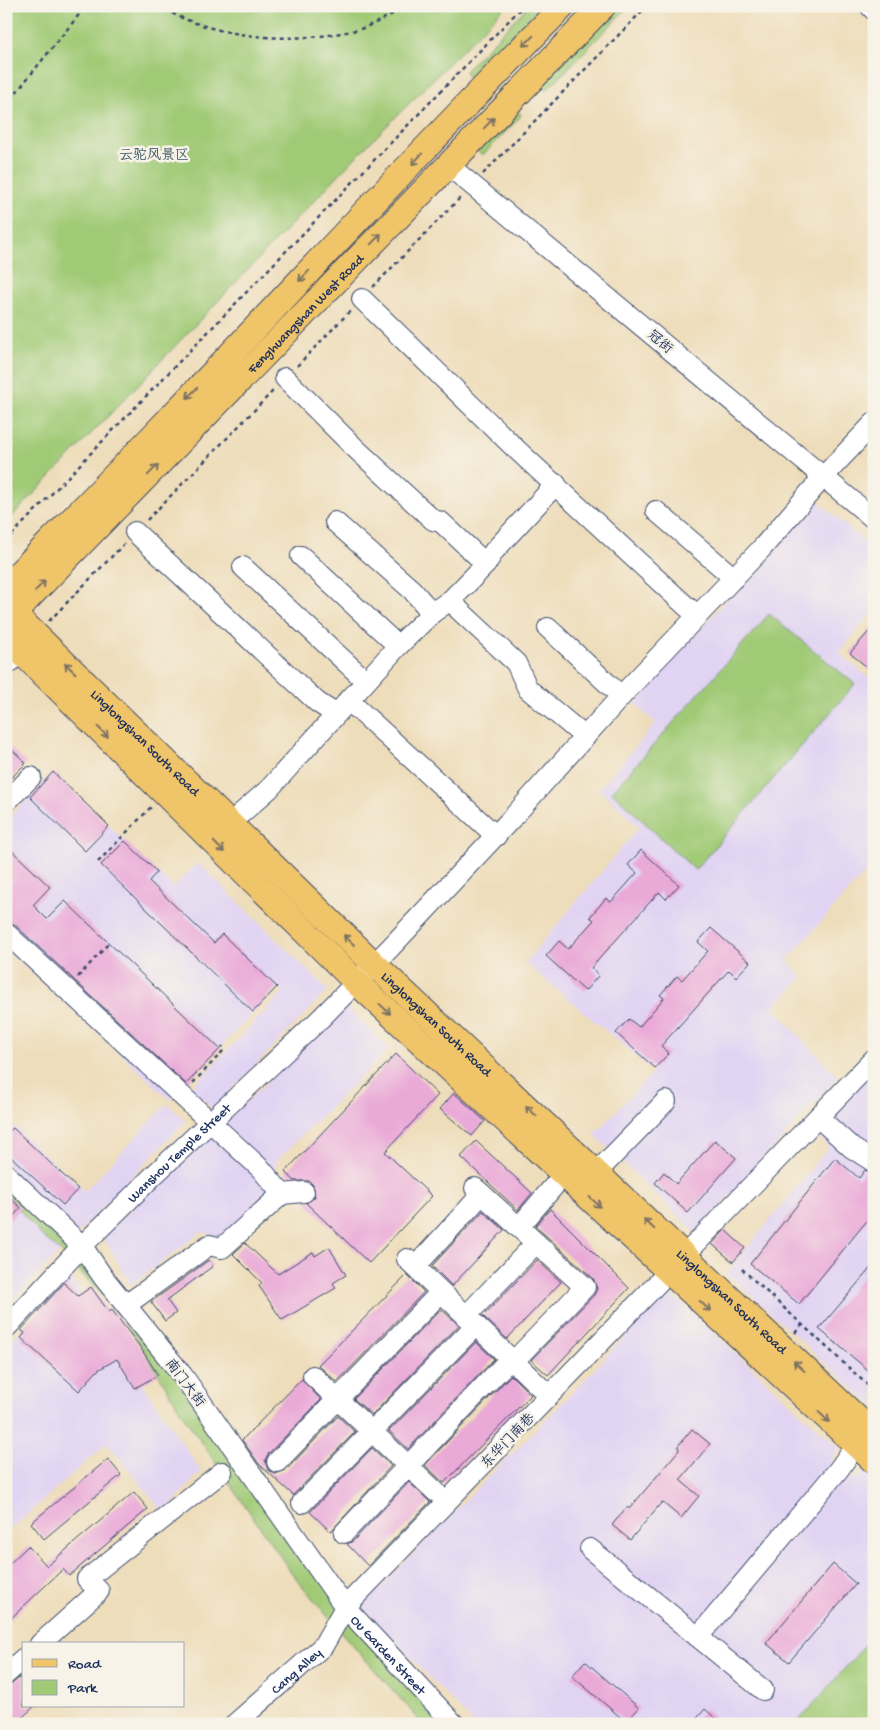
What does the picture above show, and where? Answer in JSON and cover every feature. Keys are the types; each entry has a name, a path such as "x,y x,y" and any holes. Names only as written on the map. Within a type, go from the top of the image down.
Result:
{"main road":[{"name":"Fenghuangshan West Road","path":"6,586 562,6"},
{"name":"Fenghuangshan West Road","path":"9,614 603,6"},
{"name":"Linglongshan South Road","path":"9,614 17,647 356,982 564,1173 677,1265 868,1447"},
{"name":"Linglongshan South Road","path":"17,647 229,824 374,964 596,1173 677,1265"}],"street":[{"path":"870,6 874,10"},
{"name":"冠街","path":"448,165 874,518"},
{"path":"362,299 438,375 686,606 698,615"},
{"path":"285,378 433,520 441,522 486,564"},
{"name":"Wanshou Temple Street","path":"6,1328 82,1246 374,964 496,836 621,696 734,578 824,476 874,423"},
{"path":"229,824 269,789 398,646 432,613 452,599 486,564 494,551 556,484"},
{"path":"656,511 734,578"},
{"path":"335,522 412,590 432,613"},
{"path":"135,532 317,702 342,707 496,836"},
{"path":"301,556 398,646"},
{"path":"243,567 366,681"},
{"path":"452,599 459,610 516,663 528,689 585,737"},
{"path":"548,628 621,696"},
{"path":"6,802 31,777"},
{"path":"6,933 261,1169 282,1194"},
{"name":"东华门南巷","path":"345,1607 874,1059"},
{"path":"596,1173 666,1101"},
{"path":"818,1117 852,1148 874,1162"},
{"path":"519,1227 564,1173"},
{"name":"南门大街","path":"6,1174 82,1246 183,1376 345,1607"},
{"path":"344,1533 408,1466 512,1360 584,1287 479,1191 411,1263 471,1320 512,1360 540,1387"},
{"path":"126,1305 209,1245 222,1248 282,1194 304,1192"},
{"path":"302,1503 371,1432 471,1320 536,1243"},
{"path":"277,1462 441,1292"},
{"path":"313,1376 436,1492"},
{"path":"698,1637 838,1469 868,1447"},
{"path":"42,1642 99,1591 88,1579 222,1472"},
{"path":"590,1549 763,1690"},
{"name":"Cang Alley","path":"235,1724 322,1646 345,1607"},
{"name":"Ou Garden Street","path":"345,1607 454,1724"},
{"path":"6,1674 22,1660"}],"path":[{"path":"6,105 86,6"},
{"path":"158,6 215,29 264,37 313,37 361,28 409,6"},
{"path":"6,542 523,6"},
{"path":"17,647 135,532 647,6"},
{"path":"98,862 164,793"},
{"path":"66,988 109,943"},
{"path":"182,1095 224,1050 222,1046"},
{"path":"742,1269 874,1391"}],"shaded area":[{"path":"815,499 874,550 874,610 839,653 874,682 874,863 787,960 802,977 773,1008 838,1077 696,1233 594,1135 654,1071 525,963 639,827 599,789 656,723 635,704"},
{"path":"53,772 173,887 198,863 328,990 213,1109 191,1088 283,992 278,987 170,1100 6,948 6,821"},
{"path":"347,1007 389,1049 277,1160 269,1189 224,1238 201,1232 131,1285 103,1236"},
{"path":"874,1066 874,1407 727,1273 829,1147 812,1130"},
{"path":"167,1104 186,1121 6,1307 6,1261 12,1255 6,1250 6,1119 85,1191"},
{"path":"71,1278 201,1471 164,1513 107,1443 12,1528 6,1522 6,1346"},
{"path":"667,1291 838,1447 831,1463 851,1480 865,1472 874,1480 874,1724 474,1724 361,1606 577,1388"}],"green space":[{"name":"云驼风景区","path":"6,6 506,6 353,160 6,523"},
{"path":"528,6 541,6 472,77 468,78 465,71"},
{"path":"613,6 629,6 549,88 542,89 538,86"},
{"path":"518,109 521,116 484,154 480,154 477,151"},
{"path":"769,614 855,684 695,870 612,792"},
{"path":"6,1183 42,1225 92,1270 441,1724 423,1724 338,1629 291,1572 186,1420 138,1340 104,1297 80,1272 80,1268 42,1236 6,1194"},
{"path":"874,1635 874,1724 796,1724"}],"building":[{"path":"874,626 874,673 850,653"},
{"path":"6,744 26,763 6,783"},
{"path":"53,772 109,826 85,851 30,797"},
{"path":"125,841 157,872 149,881 214,943 222,934 277,987 253,1012 101,865"},
{"path":"6,845 50,887 33,905 47,919 65,901 220,1049 186,1084 14,924 6,920"},
{"path":"641,850 679,885 666,899 659,892 591,968 599,975 585,991 546,956 559,941 568,949 594,920 590,917 606,898 611,902 637,873 628,865"},
{"path":"711,928 750,962 736,977 729,970 661,1046 669,1053 655,1068 616,1033 629,1019 639,1027 664,998 660,995 677,976 682,980 708,951 698,942"},
{"path":"396,1054 438,1095 385,1152 432,1196 369,1263 306,1203 315,1197 313,1185 309,1181 295,1181 285,1172"},
{"path":"454,1093 485,1121 472,1136 440,1109"},
{"path":"13,1128 78,1189 63,1205 6,1152 6,1134"},
{"path":"715,1140 736,1158 688,1213 655,1183 664,1172 676,1184"},
{"path":"476,1141 532,1193 518,1210 461,1157"},
{"path":"835,1158 859,1178 865,1170 874,1174 874,1212 799,1304 750,1264"},
{"path":"6,1194 21,1208 6,1224"},
{"path":"550,1209 629,1288 548,1375 531,1360 594,1295 597,1289 593,1278 535,1226"},
{"path":"483,1211 504,1230 452,1286 432,1266"},
{"path":"725,1230 745,1248 733,1262 712,1244"},
{"path":"245,1243 278,1274 313,1252 315,1256 329,1247 346,1275 333,1283 336,1288 282,1320 259,1286 262,1283 233,1254"},
{"path":"209,1260 213,1266 167,1300 176,1313 165,1321 151,1302"},
{"path":"537,1260 561,1282 507,1339 483,1316"},
{"path":"874,1264 874,1375 819,1329"},
{"path":"407,1275 424,1292 337,1382 318,1365"},
{"path":"64,1283 78,1296 91,1287 109,1312 112,1310 158,1375 135,1388 117,1359 98,1370 79,1391 21,1338 25,1333 21,1330"},
{"path":"441,1309 459,1325 372,1415 354,1399"},
{"path":"476,1342 494,1359 408,1449 389,1431"},
{"path":"511,1375 531,1395 444,1483 425,1465"},
{"path":"302,1379 321,1400 268,1454 265,1460 268,1470 275,1474 286,1470 338,1416 355,1432 293,1495 259,1464 242,1440"},
{"path":"692,1429 710,1444 680,1480 699,1496 681,1518 662,1502 630,1540 612,1525 626,1508 630,1508 679,1450 678,1446"},
{"path":"372,1448 391,1466 330,1531 310,1512"},
{"path":"108,1459 121,1475 44,1539 31,1523"},
{"path":"409,1482 430,1502 368,1566 347,1544 353,1541"},
{"path":"134,1492 148,1509 69,1576 63,1569 6,1623 6,1567 28,1546 47,1566"},
{"path":"833,1564 856,1584 789,1662 766,1643"},
{"path":"585,1661 639,1708 626,1722 572,1676"},
{"path":"22,1676 22,1708 33,1708 15,1724 6,1724 6,1686"},
{"path":"705,1709 722,1724 692,1724"}]}
